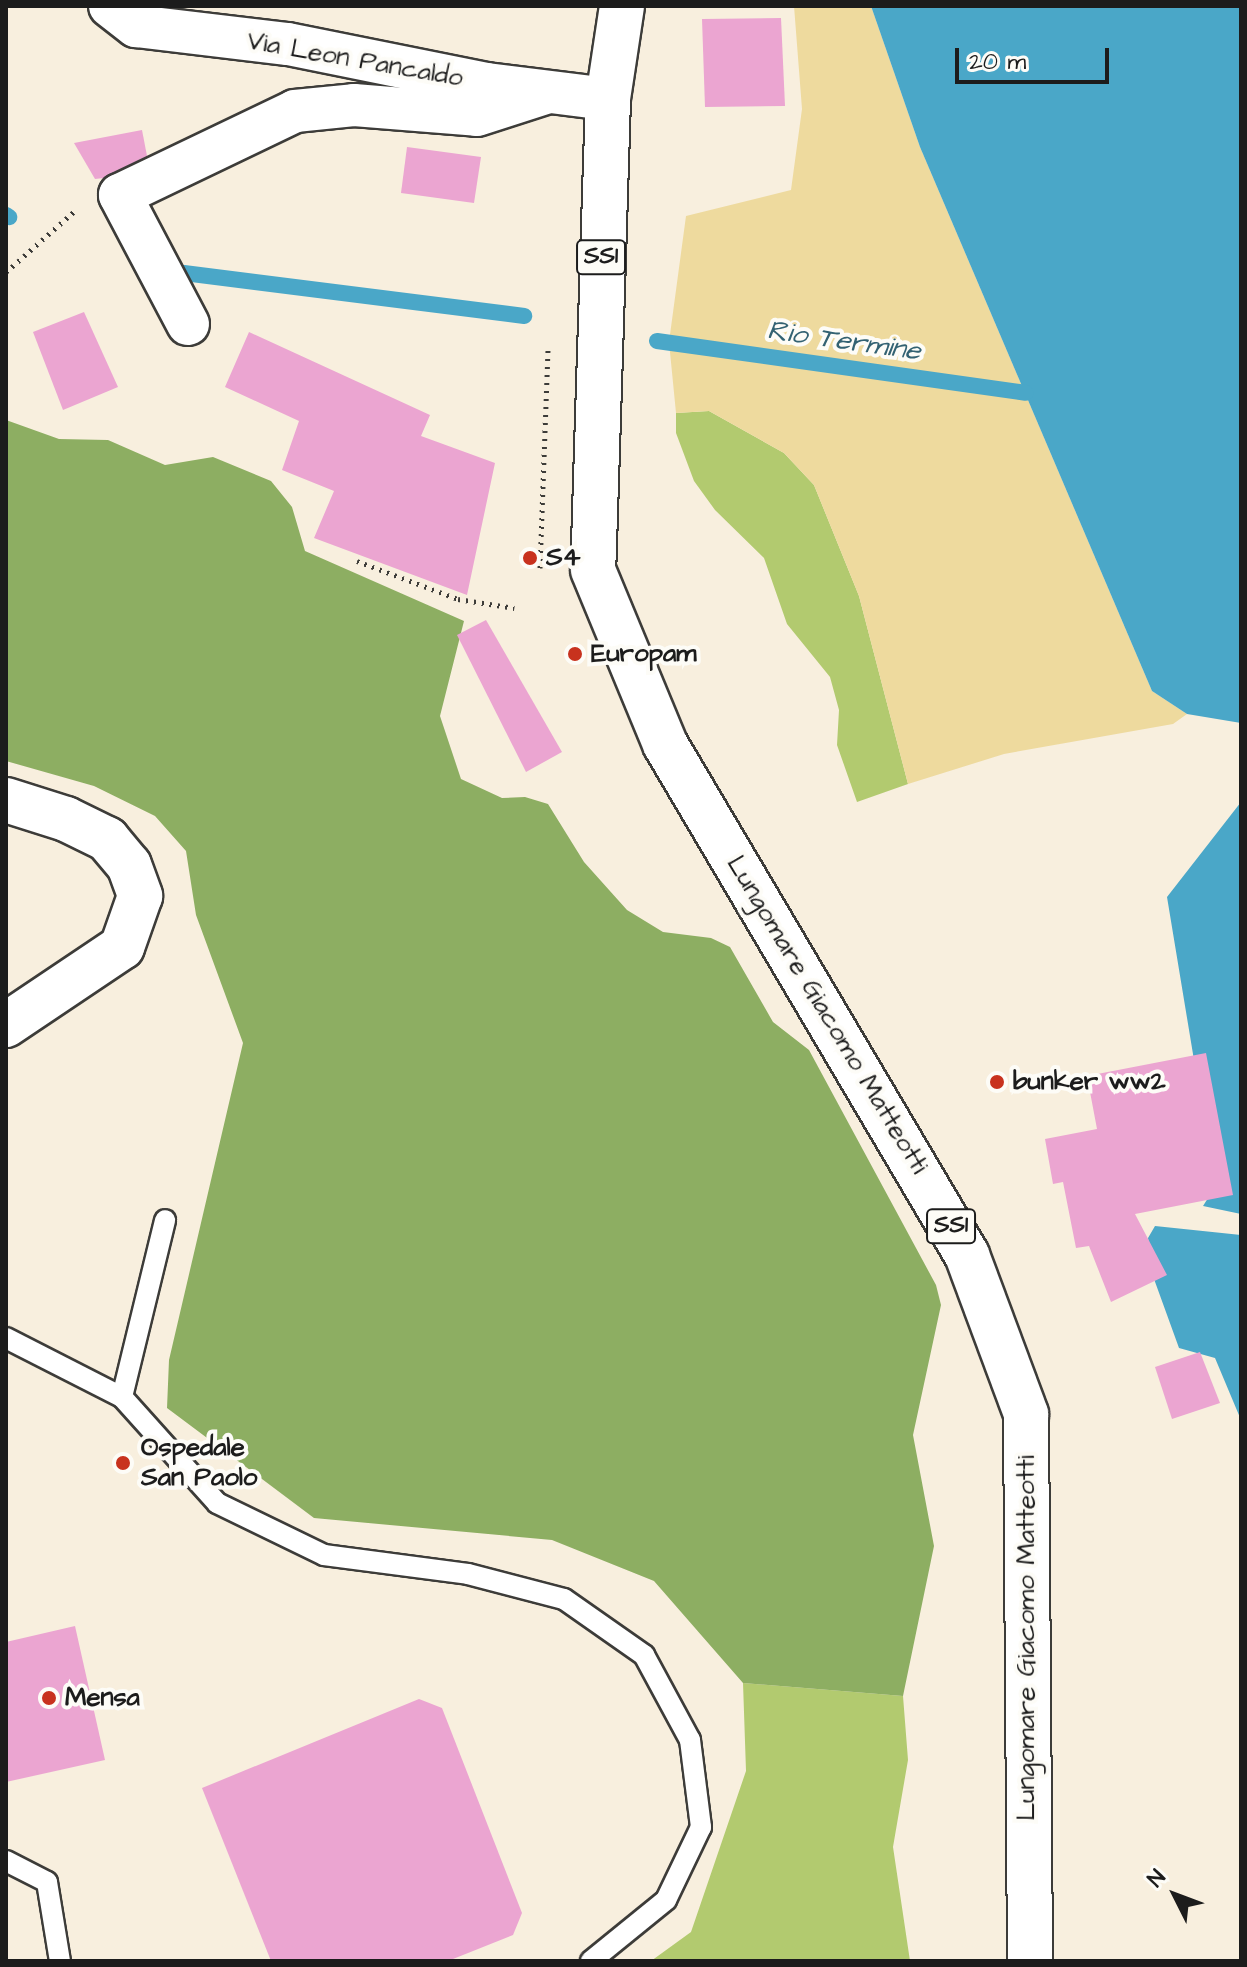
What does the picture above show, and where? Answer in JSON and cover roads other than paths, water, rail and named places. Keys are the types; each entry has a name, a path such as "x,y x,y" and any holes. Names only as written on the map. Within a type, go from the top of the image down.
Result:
{"main road":[{"name":"SS1","path":"608,99 622,6"},
{"name":"Lungomare Giacomo Matteotti","path":"608,99 594,415 593,570 665,744 967,1255 1026,1414 1030,1961"},
{"path":"6,800 66,819 107,839 129,865 140,896 122,947 6,1025"}],"street":[{"name":"Via Leon Pancaldo","path":"110,6 136,26 288,44 545,93 608,99"},
{"path":"188,324 120,195 295,111 354,105 477,115 545,93"}],"lane":[{"path":"122,1397 165,1220"},
{"path":"6,1338 122,1397 217,1503 324,1555 468,1574 564,1599 644,1655 690,1740 701,1827 666,1900 591,1961"},
{"path":"6,1861 47,1882 60,1961"}],"water":[{"path":"871,6 1241,6 1241,723 1187,714 1152,691 920,147"},
{"path":"1241,802 1241,1214 1203,1206 1215,1187 1167,897"},
{"path":"1155,1226 1241,1235 1241,1420 1215,1358 1179,1348 1154,1279 1148,1238"}],"waterway":[{"name":"Rio Termine","path":"184,273 524,316"},
{"name":"Rio Termine","path":"657,341 1025,393"}],"place":[{"name":"S4","path":"530,558"},
{"name":"Europam","path":"575,654"},
{"name":"bunker ww2","path":"997,1082"},
{"name":"Ospedale San Paolo","path":"123,1463"},
{"name":"Mensa","path":"49,1698"}]}
